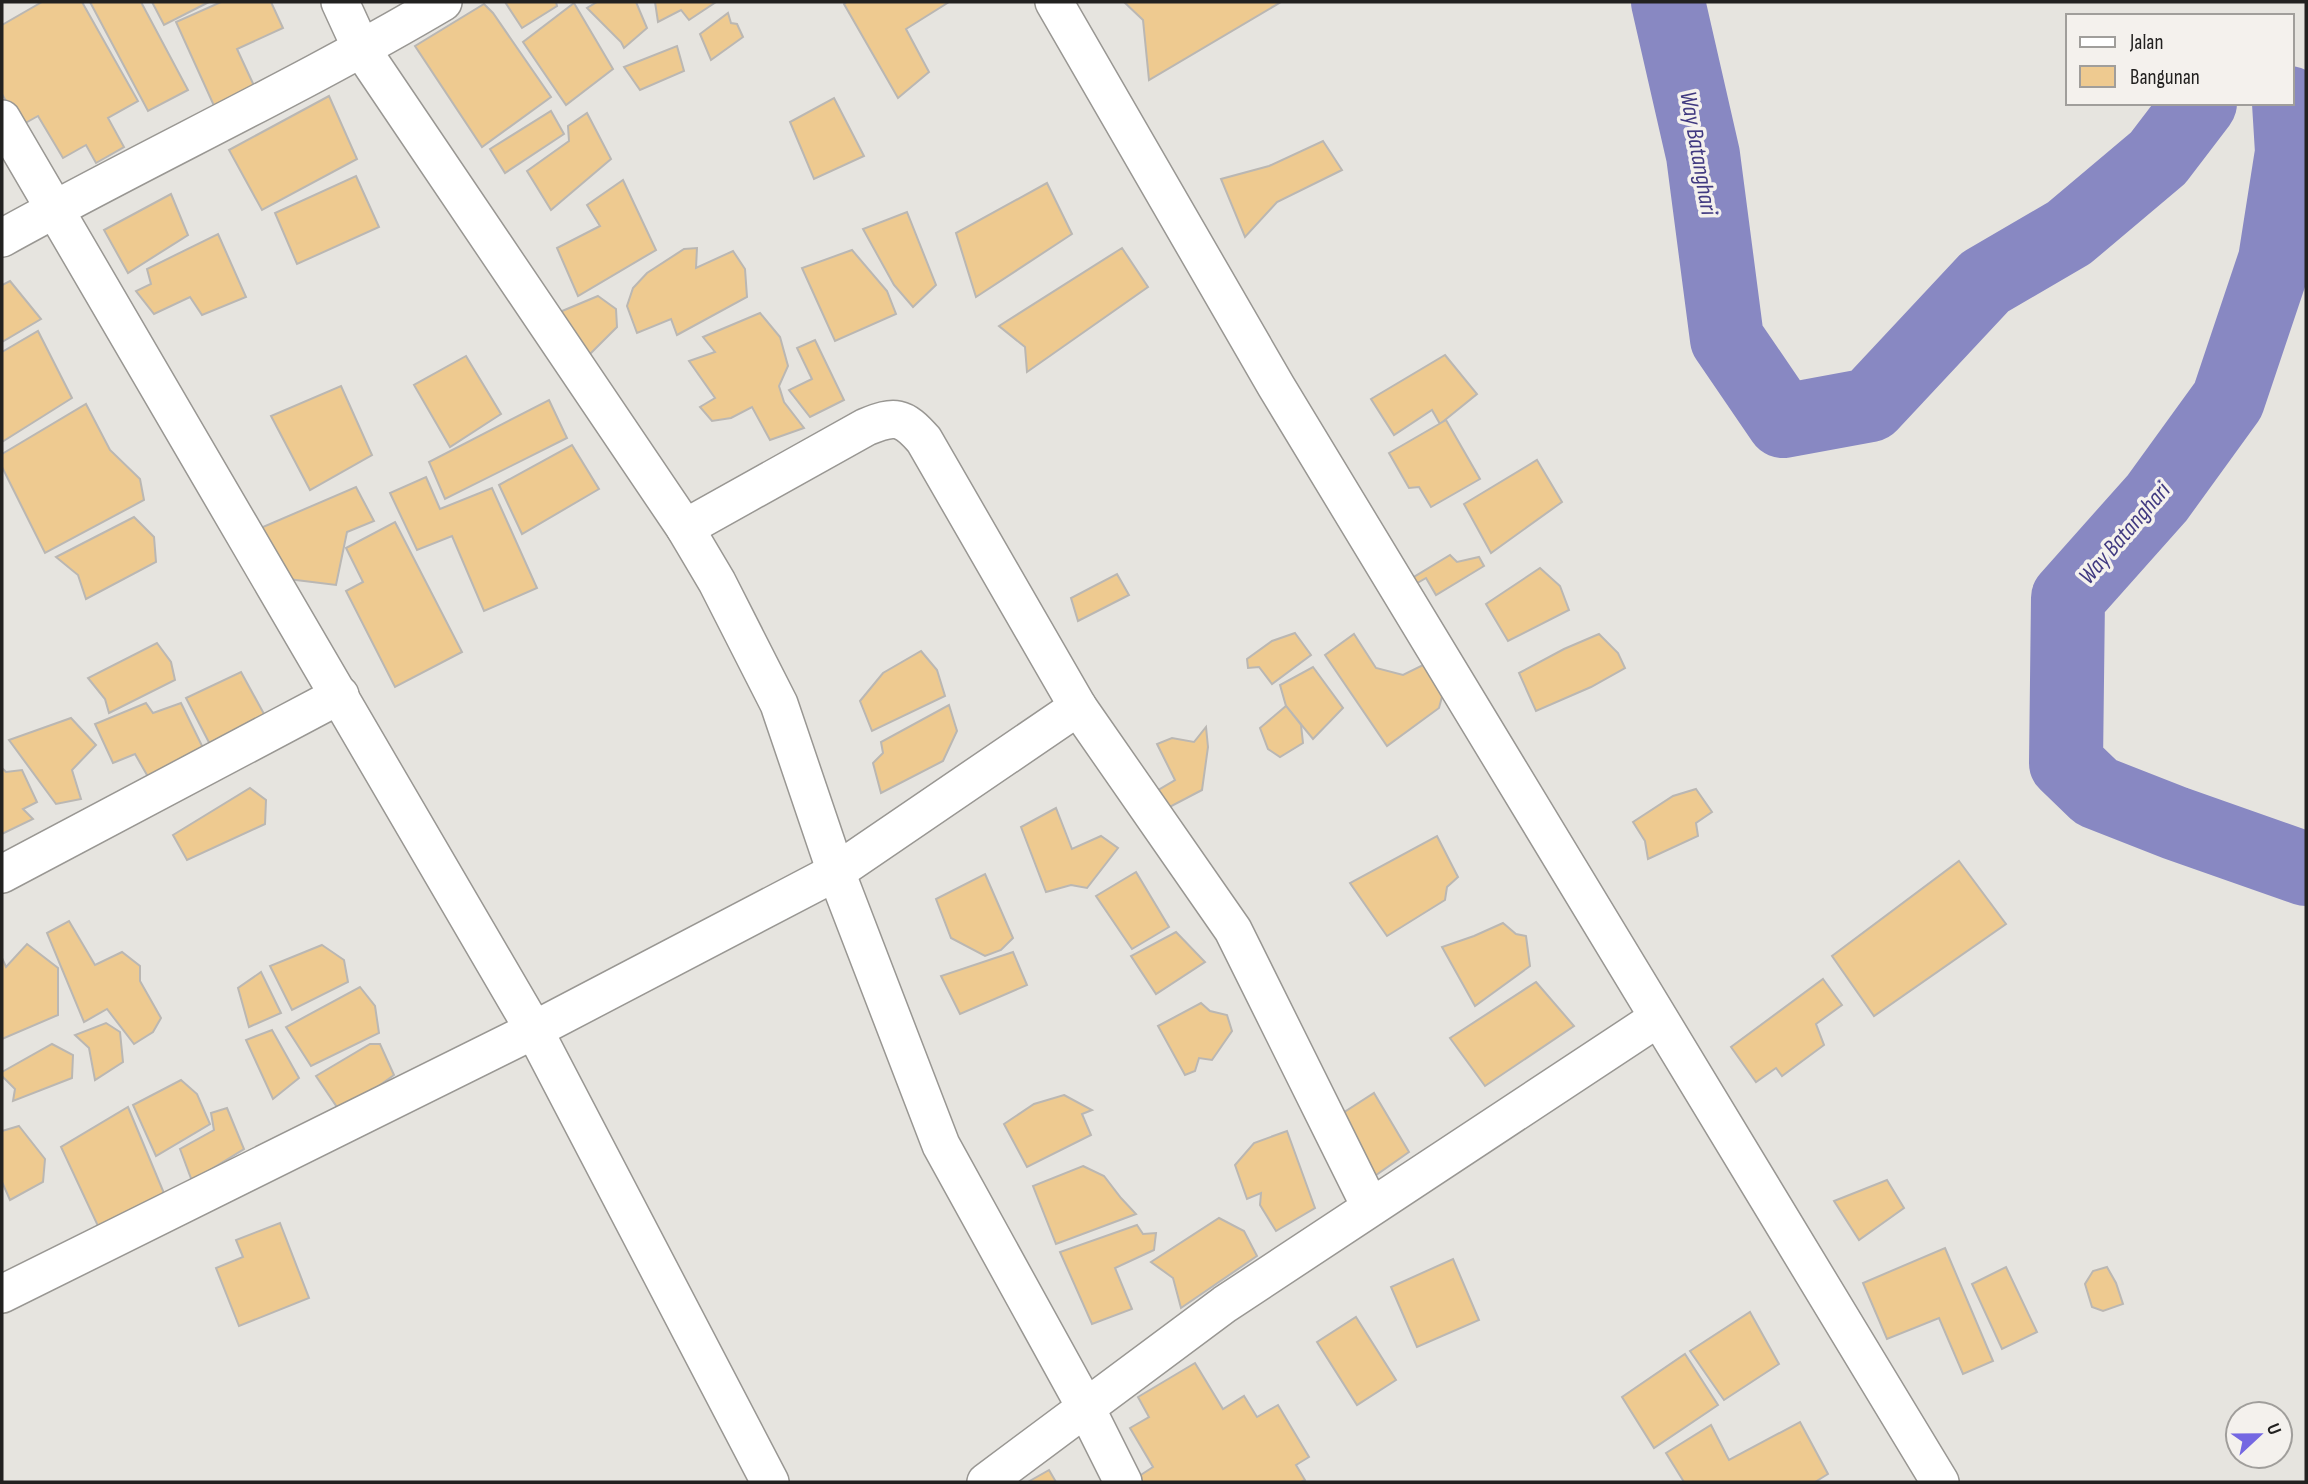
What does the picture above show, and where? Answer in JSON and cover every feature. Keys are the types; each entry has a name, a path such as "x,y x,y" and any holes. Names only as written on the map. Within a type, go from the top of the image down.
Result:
{"street":[{"path":"340,2 362,50 685,528 717,582 779,704 836,872 940,1145 1086,1408 1124,1482"},
{"path":"2,238 362,50 443,2"},
{"path":"1054,2 1276,386 1940,1482"},
{"path":"2,119 534,1030 770,1482"},
{"path":"685,528 866,427 884,420 898,419 911,426 924,440 1078,708 1233,930 1370,1206"},
{"path":"2,874 340,695"},
{"path":"2,1294 534,1030 836,872 1078,708"},
{"path":"986,1482 1225,1304 1658,1018"}],"building":[{"path":"42,2 82,2 138,101 108,118 124,147 96,163 86,145 63,158 38,116 20,126 2,94 2,25"},
{"path":"90,2 141,2 188,90 148,111"},
{"path":"152,2 209,2 164,25"},
{"path":"221,2 271,2 283,28 237,49 256,90 215,108 176,22"},
{"path":"505,2 556,2 557,6 522,28"},
{"path":"597,2 636,2 647,28 624,48 587,8"},
{"path":"655,2 716,2 689,20 681,10 658,22"},
{"path":"949,2 906,29 929,72 898,98 844,4"},
{"path":"1124,2 1281,2 1149,80 1143,20"},
{"path":"574,3 613,69 566,105 523,42"},
{"path":"484,4 551,97 482,147 415,46"},
{"path":"728,13 731,23 737,24 743,37 711,60 700,34"},
{"path":"677,46 684,71 640,90 624,67"},
{"path":"329,96 357,159 262,210 229,150"},
{"path":"834,98 864,156 814,179 790,122"},
{"path":"551,111 564,134 505,173 490,149"},
{"path":"587,113 611,159 551,210 527,171 569,141 568,126"},
{"path":"1323,141 1342,170 1277,202 1245,237 1221,179 1269,166"},
{"path":"356,176 379,227 297,264 275,213"},
{"path":"623,180 656,250 578,296 557,248 600,226 587,205"},
{"path":"1047,183 1072,234 976,297 956,233"},
{"path":"171,194 188,235 128,273 104,230"},
{"path":"907,212 936,285 913,307 894,285 863,229"},
{"path":"218,234 246,297 202,315 190,297 154,314 136,291 151,284 147,269"},
{"path":"697,248 696,268 733,251 745,269 747,297 677,335 671,319 637,333 627,306 633,288 647,273 684,249"},
{"path":"1122,248 1148,287 1027,372 1025,347 999,326"},
{"path":"852,250 887,291 896,314 835,341 802,268"},
{"path":"10,281 41,319 2,342 2,285"},
{"path":"598,296 616,309 617,327 588,356 555,314"},
{"path":"760,313 780,337 788,366 779,386 784,402 804,428 770,440 752,407 731,418 712,421 700,407 715,398 689,361 715,352 703,337"},
{"path":"38,331 72,398 2,442 2,352"},
{"path":"815,340 844,400 810,417 789,390 812,379 797,348"},
{"path":"1445,355 1477,394 1440,424 1432,410 1394,435 1371,399"},
{"path":"466,356 501,414 450,447 414,385"},
{"path":"341,386 372,455 310,490 271,416"},
{"path":"549,400 567,438 445,499 429,462"},
{"path":"86,404 110,450 140,479 144,500 45,553 2,467 2,454"},
{"path":"1446,420 1480,479 1431,507 1419,487 1409,488 1389,453"},
{"path":"572,445 599,489 522,534 499,485"},
{"path":"1537,460 1562,502 1491,553 1464,504"},
{"path":"426,477 440,509 492,488 537,588 484,611 452,536 417,550 390,493"},
{"path":"356,487 374,521 347,532 336,585 280,578 256,530"},
{"path":"134,517 154,537 156,562 86,599 78,575 56,557"},
{"path":"395,522 462,652 395,687 346,591 363,582 346,548"},
{"path":"1450,555 1457,562 1479,557 1484,566 1436,595 1426,578 1412,586 1409,580"},
{"path":"1540,568 1560,586 1569,610 1508,641 1486,604"},
{"path":"1117,574 1129,595 1078,621 1071,598"},
{"path":"1295,633 1311,655 1272,684 1259,667 1248,668 1247,659 1272,641"},
{"path":"1354,634 1376,668 1403,675 1427,663 1443,693 1439,708 1387,746 1325,655"},
{"path":"1599,634 1618,653 1625,668 1591,687 1536,711 1519,673"},
{"path":"157,643 171,662 175,680 109,713 105,699 88,678"},
{"path":"921,651 937,670 945,696 872,731 860,701 883,673"},
{"path":"1313,667 1343,708 1313,739 1286,706 1280,685"},
{"path":"241,672 269,723 215,754 186,698"},
{"path":"146,703 153,713 181,703 207,756 151,782 135,754 113,763 95,724"},
{"path":"949,705 957,731 943,761 881,793 873,763 883,753 881,742"},
{"path":"1286,706 1301,725 1303,743 1280,757 1268,749 1260,728"},
{"path":"71,718 96,745 72,770 81,799 56,804 9,740"},
{"path":"1206,727 1208,747 1202,790 1164,810 1155,792 1175,780 1157,744 1172,738 1194,742"},
{"path":"2,768 6,772 22,770 37,802 23,809 33,819 2,834"},
{"path":"250,788 266,800 265,824 187,860 173,835"},
{"path":"1696,789 1712,812 1696,823 1698,836 1648,859 1645,841 1633,822 1673,796"},
{"path":"1056,808 1072,849 1101,836 1118,848 1087,888 1071,885 1046,892 1021,827"},
{"path":"1437,836 1458,877 1447,887 1445,900 1387,936 1350,883"},
{"path":"1959,861 2006,924 1874,1016 1832,956"},
{"path":"1136,872 1169,927 1132,949 1096,896"},
{"path":"985,874 1013,938 1001,950 985,956 951,938 936,899"},
{"path":"69,921 95,965 122,952 140,966 140,981 161,1018 153,1032 134,1044 107,1009 84,1022 47,933"},
{"path":"1503,923 1516,934 1526,936 1530,966 1475,1006 1442,947"},
{"path":"1176,932 1205,962 1156,994 1131,956"},
{"path":"27,944 58,968 58,1015 2,1039 2,958 6,967"},
{"path":"322,945 344,960 348,982 292,1010 270,966"},
{"path":"1013,952 1027,985 960,1014 941,976"},
{"path":"261,972 281,1013 249,1027 238,988"},
{"path":"1823,979 1842,1005 1816,1024 1824,1045 1782,1076 1776,1068 1756,1082 1731,1047"},
{"path":"1536,982 1574,1026 1485,1086 1450,1038"},
{"path":"360,987 375,1006 379,1033 311,1066 286,1027"},
{"path":"1201,1003 1210,1011 1227,1015 1232,1031 1212,1060 1199,1058 1195,1071 1185,1075 1158,1026"},
{"path":"106,1023 120,1032 123,1062 95,1080 89,1048 75,1035"},
{"path":"272,1030 299,1078 273,1099 246,1040"},
{"path":"52,1044 73,1055 72,1078 13,1101 15,1089 2,1076 2,1072"},
{"path":"370,1044 380,1044 394,1075 341,1113 316,1076"},
{"path":"181,1080 197,1094 210,1124 156,1156 133,1105"},
{"path":"1374,1093 1409,1152 1369,1180 1335,1118"},
{"path":"1064,1095 1092,1110 1082,1114 1091,1135 1027,1167 1004,1124 1034,1104"},
{"path":"128,1107 166,1198 98,1226 61,1147"},
{"path":"227,1108 244,1149 192,1181 180,1149 214,1130 211,1113"},
{"path":"19,1126 45,1159 43,1182 10,1200 2,1182 2,1131"},
{"path":"1287,1131 1315,1208 1276,1231 1260,1205 1261,1193 1247,1199 1235,1165 1254,1143"},
{"path":"1083,1166 1104,1176 1136,1214 1056,1244 1033,1186"},
{"path":"1887,1180 1904,1208 1859,1240 1834,1201"},
{"path":"1219,1218 1244,1231 1257,1256 1181,1308 1173,1278 1151,1262"},
{"path":"280,1223 309,1298 239,1326 216,1268 243,1257 236,1240"},
{"path":"1137,1225 1143,1234 1156,1233 1154,1250 1115,1268 1132,1309 1092,1324 1060,1252"},
{"path":"1945,1248 1993,1361 1963,1374 1939,1318 1887,1339 1863,1283"},
{"path":"1453,1259 1479,1320 1417,1347 1391,1287"},
{"path":"2006,1267 2037,1332 2002,1349 1972,1284"},
{"path":"2107,1267 2123,1304 2103,1311 2092,1307 2085,1284 2093,1271"},
{"path":"1750,1312 1779,1364 1724,1400 1690,1351"},
{"path":"1356,1317 1396,1380 1357,1405 1317,1342"},
{"path":"1685,1354 1718,1405 1654,1448 1622,1397"},
{"path":"1195,1363 1223,1409 1244,1396 1257,1417 1278,1405 1309,1457 1296,1465 1305,1480 1130,1482 1153,1467 1130,1428 1149,1417 1138,1397"},
{"path":"1800,1422 1828,1474 1815,1482 1684,1482 1666,1453 1711,1425 1729,1460"},
{"path":"1049,1470 1056,1482 1028,1482"}],"waterway":[{"name":"Way Batanghari","path":"1668,2 1703,155 1727,339 1783,421 1870,405 1985,282 2069,233 2158,158 2198,105"},
{"name":"Way Batanghari","path":"2289,105 2292,152 2275,260 2228,400 2157,498 2068,598 2066,763 2096,792 2306,869"}]}
